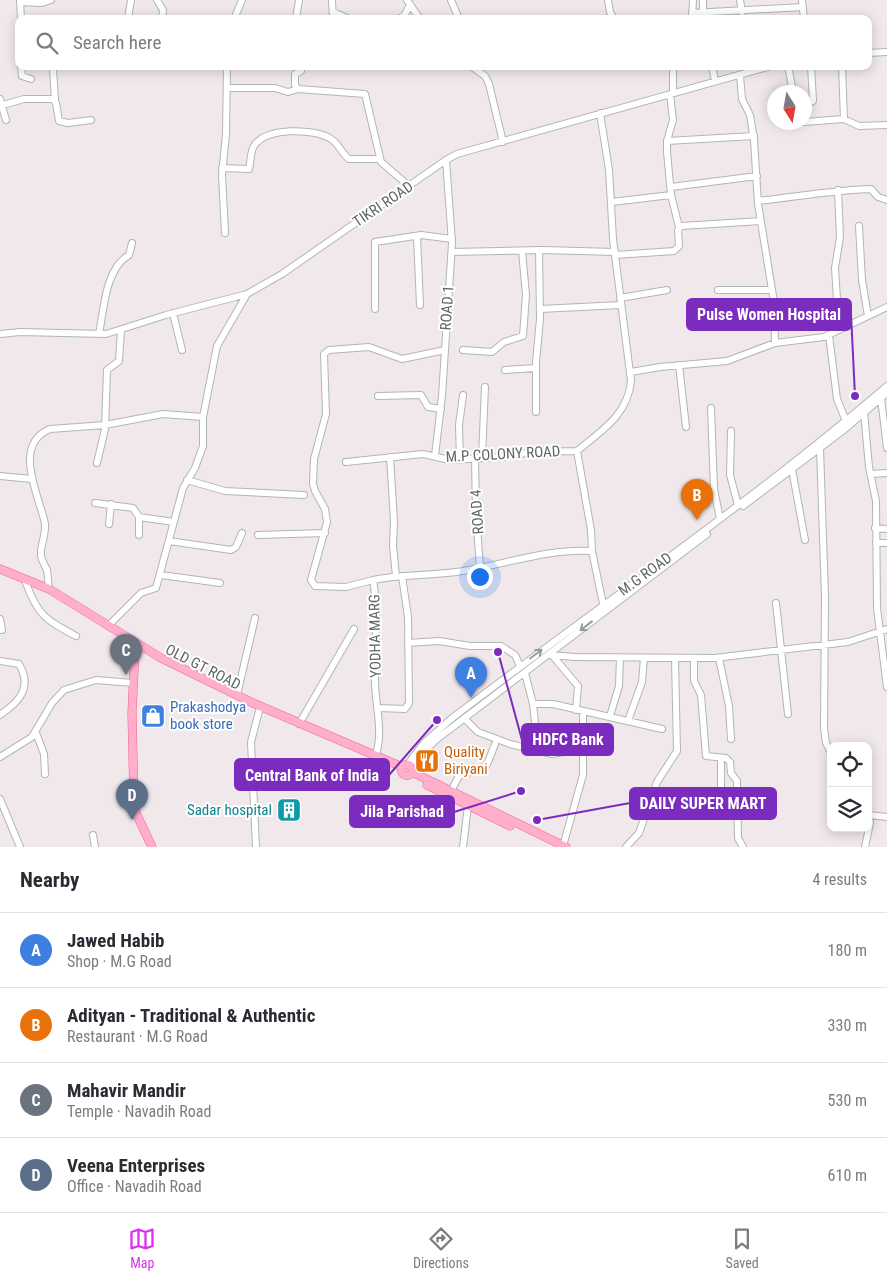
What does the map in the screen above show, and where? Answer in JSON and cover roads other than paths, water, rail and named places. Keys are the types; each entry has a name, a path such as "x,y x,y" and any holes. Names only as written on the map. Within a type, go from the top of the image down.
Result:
{"main road":[{"name":"OLD GT ROAD","path":"0,569 49,589 136,646 236,695 375,758"},
{"name":"OLD GT ROAD","path":"0,573 26,583 77,610 136,646 259,711 407,769 468,806 561,847"},
{"path":"136,646 134,683 134,801 136,813 152,847"},
{"path":"407,769 561,847"}],"street":[{"path":"21,15 20,1 42,3 51,0"},
{"path":"129,15 131,0"},
{"path":"157,0 164,10 163,15"},
{"path":"236,15 242,0"},
{"path":"297,15 299,0"},
{"path":"332,0 333,15"},
{"path":"451,0 457,15"},
{"path":"608,0 611,15"},
{"path":"692,15 693,0"},
{"path":"703,0 703,13"},
{"path":"740,0 742,12"},
{"path":"404,15 408,3"},
{"path":"408,3 417,15"},
{"path":"696,15 703,13 742,12 803,3"},
{"path":"872,53 887,52"},
{"path":"22,70 24,78 31,79"},
{"path":"54,70 55,100 59,121 68,123 92,120"},
{"path":"225,232 222,206 222,168 226,134 228,70"},
{"path":"298,89 294,74 301,70"},
{"path":"476,70 484,76 489,84 503,142"},
{"path":"452,252 539,250 615,253 674,250 679,246 679,227 670,187 667,141 673,120 671,93 673,70"},
{"path":"713,70 715,81"},
{"name":"TIKRI ROAD","path":"0,334 20,332 99,334 120,330 173,313 247,294 282,274 446,160 475,148 503,142 756,70"},
{"path":"789,70 792,85"},
{"path":"811,70 812,101"},
{"path":"842,70 844,119"},
{"path":"740,74 742,98 750,115 754,136 758,201 771,290 775,343"},
{"path":"227,88 275,88 288,92 298,89 365,94 380,159 384,166 408,186"},
{"path":"6,120 2,102 24,99 55,100"},
{"path":"577,452 604,430 624,407 630,389 631,372 620,298 612,202 600,113"},
{"path":"812,121 844,119 859,126 887,125"},
{"path":"222,168 249,169 255,144 267,135 278,132 316,132 334,140 350,159 380,159"},
{"path":"667,141 754,136"},
{"name":"ROAD 1","path":"436,456 452,252 446,160"},
{"path":"670,187 757,176"},
{"path":"758,201 838,190 871,188 878,197 887,200"},
{"path":"838,190 840,236 834,268 839,330"},
{"path":"612,202 672,195"},
{"path":"679,227 761,221"},
{"path":"859,226 862,280 868,316"},
{"path":"375,309 375,242 417,236 452,239"},
{"path":"417,236 420,305"},
{"path":"99,334 106,296 114,272 118,262 129,256 132,243"},
{"path":"464,350 492,352 504,342 523,336 526,295 522,250"},
{"path":"536,412 536,368 540,309 539,250"},
{"path":"620,298 667,290"},
{"path":"718,290 771,290"},
{"path":"108,626 141,592 156,588 183,488 195,468 203,446 203,418 217,346 247,294"},
{"path":"540,309 621,305"},
{"path":"631,372 727,361 775,343 829,335 887,307"},
{"path":"173,313 182,350"},
{"path":"97,463 105,426 107,370 119,360 120,330"},
{"path":"829,335 837,399 846,423"},
{"name":"YODHA MARG","path":"375,758 380,730 375,682 377,639 373,580 346,587 312,585 311,580 325,533 327,515 313,484 314,459 326,414 323,358 325,352 369,347 402,359 445,350"},
{"path":"679,365 686,428"},
{"path":"505,370 536,368"},
{"name":"ROAD 4","path":"480,567 476,512 478,457 485,386"},
{"name":"M.G ROAD","path":"407,769 417,750 434,734 603,604 738,505 820,448 887,386"},
{"name":"M.G ROAD","path":"407,769 427,748 464,718 550,655 846,423 864,412 887,392"},
{"path":"460,459 459,425 463,395"},
{"path":"378,396 421,396 428,407 441,409"},
{"path":"880,398 886,425 887,448"},
{"path":"711,408 714,489 720,520"},
{"path":"864,412 870,474 876,501 877,608 884,630 887,687"},
{"path":"49,589 47,571 41,556 45,540 45,525 32,479 30,457 36,438 42,432 50,429 105,426 163,414 203,418"},
{"path":"731,430 730,475 738,505"},
{"path":"820,448 825,646 824,728 827,745"},
{"name":"M.P COLONY ROAD","path":"346,462 423,454 436,456 444,460 502,457 532,452 577,452 591,530 592,551 603,604"},
{"path":"379,708 405,709 408,705 406,600 392,546 394,521 390,457"},
{"path":"792,469 805,540"},
{"path":"870,474 887,473"},
{"path":"0,476 32,479"},
{"path":"187,480 225,491 304,495"},
{"path":"95,503 133,508 139,517 139,535"},
{"path":"109,524 111,504"},
{"path":"139,517 174,522"},
{"path":"875,528 887,529"},
{"path":"169,541 231,550 236,547 242,533"},
{"path":"258,535 325,533"},
{"path":"876,543 887,543"},
{"path":"373,580 399,576 431,575 554,553 592,551"},
{"path":"161,575 220,583"},
{"path":"26,583 33,604 40,612 57,626 76,636"},
{"path":"776,603 788,714"},
{"path":"236,695 255,618"},
{"path":"0,620 2,630"},
{"path":"299,724 354,629"},
{"path":"550,655 675,659 719,658 855,641 884,630"},
{"path":"408,643 439,641 470,646 501,646 515,655 520,666"},
{"path":"550,655 578,686 576,710"},
{"path":"610,716 619,686 620,658"},
{"path":"628,721 642,682 644,658"},
{"path":"719,658 729,706 730,739"},
{"path":"626,847 639,833 657,782 677,752 675,659"},
{"path":"694,659 694,681 701,695 706,756 729,759 731,773 736,781 738,838 743,847"},
{"path":"0,661 19,664 25,685 22,695 9,709 0,715"},
{"path":"525,673 533,704 538,751"},
{"path":"0,758 36,733 52,703 64,690 96,680 134,683"},
{"path":"533,704 547,703 662,729"},
{"path":"256,847 251,742 259,711"},
{"path":"561,847 583,775 583,712"},
{"path":"464,718 478,732 510,744 556,754 582,749"},
{"path":"36,733 44,754 45,774"},
{"path":"451,791 459,776 479,772 486,767 495,744"},
{"path":"721,758 721,788"},
{"path":"0,799 20,847"},
{"path":"463,847 468,806"},
{"path":"872,815 887,818"},
{"path":"865,847 869,832"},
{"path":"93,835 94,847"}],"place":[{"name":"Pulse Women Hospital","path":"855,396"},
{"name":"Adityan - Traditional & Authentic","path":"697,520"},
{"name":"HDFC Bank","path":"498,652"},
{"name":"Mahavir Mandir","path":"126,675"},
{"name":"Jawed Habib","path":"471,698"},
{"name":"Prakashodya book store","path":"153,716"},
{"name":"Central Bank of India","path":"437,720"},
{"name":"Quality Biriyani","path":"427,761"},
{"name":"Jila Parishad","path":"521,791"},
{"name":"Sadar hospital","path":"289,810"},
{"name":"Veena Enterprises","path":"132,820"},
{"name":"DAILY SUPER MART","path":"537,820"}]}
